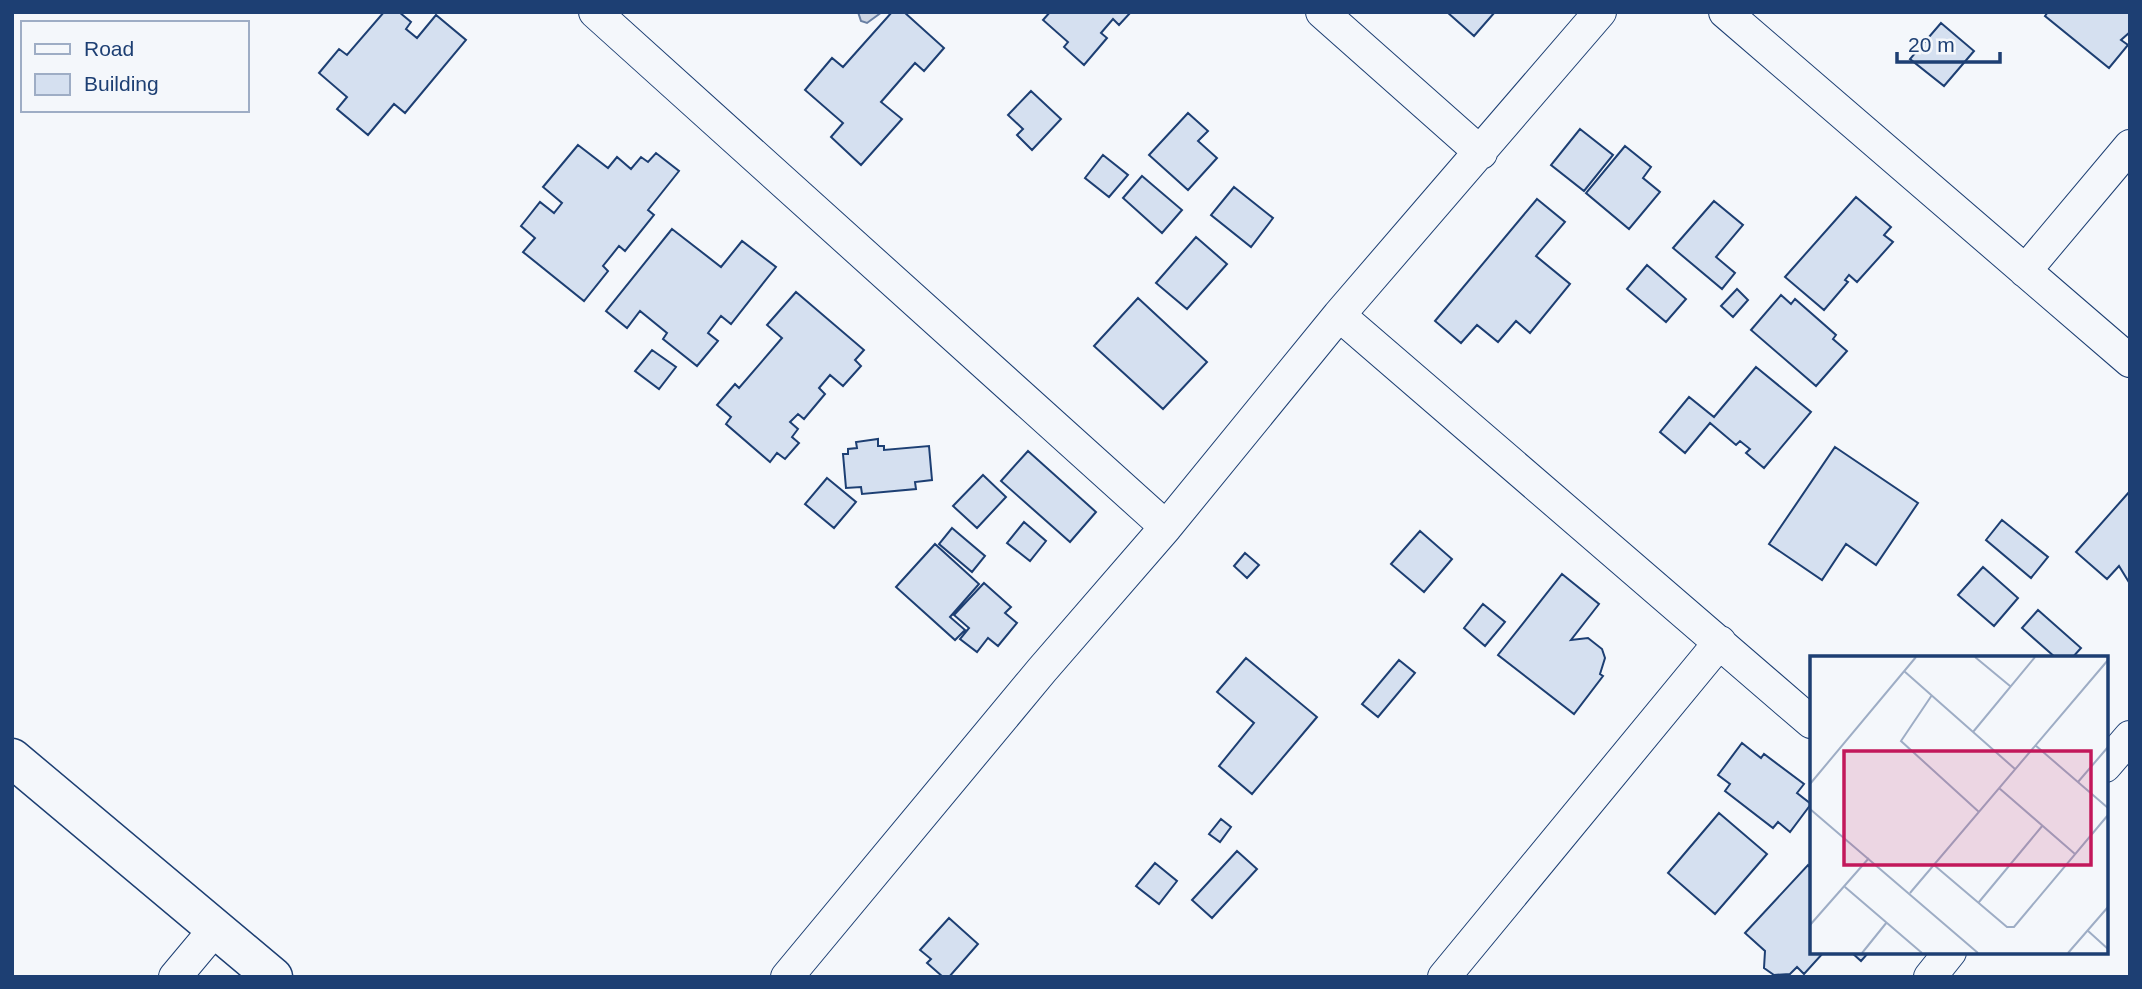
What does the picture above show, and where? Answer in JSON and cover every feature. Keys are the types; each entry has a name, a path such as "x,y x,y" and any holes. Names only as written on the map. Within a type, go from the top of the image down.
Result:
{"street":[{"path":"595,12 1166,527"},
{"path":"1322,12 1481,153"},
{"path":"787,977 1042,670 1166,527 1339,315 1600,12"},
{"path":"1725,12 2130,361"},
{"path":"2025,271 2130,146"},
{"path":"1339,315 1810,721"},
{"path":"1444,977 1720,642"},
{"path":"2107,764 2130,737"},
{"path":"12,758 273,977"},
{"path":"175,977 216,928"},
{"path":"1930,977 1948,954"}],"shaded area":[{"path":"858,12 882,12 867,23 861,21"}],"building":[{"path":"384,12 399,12 411,22 406,29 417,38 436,15 466,40 405,113 394,104 368,135 337,109 347,97 319,73 339,49 347,55"},
{"path":"892,12 904,12 944,48 924,71 915,63 881,102 902,119 861,165 831,137 843,123 805,90 832,58 843,67"},
{"path":"1050,12 1131,12 1119,25 1113,19 1101,33 1107,38 1084,65 1064,47 1068,42 1043,20"},
{"path":"1447,12 1495,12 1474,36"},
{"path":"2048,12 2130,12 2130,32 2121,40 2128,45 2109,68 2045,16"},
{"path":"1941,23 1974,51 1944,86 1910,59"},
{"path":"1031,91 1061,119 1032,150 1017,135 1023,129 1008,115"},
{"path":"1188,113 1208,131 1198,141 1217,158 1188,190 1149,155"},
{"path":"1580,129 1613,155 1584,191 1551,165"},
{"path":"578,145 608,168 617,157 631,169 641,157 648,162 656,153 679,171 648,210 654,215 625,251 619,246 603,266 608,271 584,301 523,252 535,238 521,226 540,202 554,213 562,203 543,187"},
{"path":"1625,146 1651,167 1643,178 1660,192 1629,229 1586,193"},
{"path":"1103,155 1128,175 1109,197 1085,178"},
{"path":"1142,176 1182,210 1162,233 1123,198"},
{"path":"1234,187 1273,218 1251,247 1211,215"},
{"path":"1856,197 1891,227 1884,235 1893,242 1857,282 1849,275 1845,280 1848,282 1824,310 1785,277"},
{"path":"1537,199 1565,222 1536,256 1570,284 1530,333 1516,321 1498,342 1477,325 1461,343 1435,321"},
{"path":"1714,201 1743,225 1716,257 1735,273 1722,289 1673,248"},
{"path":"672,229 721,267 742,241 776,267 731,324 721,316 708,333 718,341 697,366 663,339 667,333 640,311 627,328 606,311"},
{"path":"1196,237 1227,264 1187,309 1156,283"},
{"path":"1647,265 1686,299 1666,322 1627,289"},
{"path":"1737,289 1748,300 1733,317 1721,306"},
{"path":"796,292 864,350 855,360 861,366 843,386 830,375 819,388 825,394 804,419 798,414 790,422 798,429 792,437 799,443 785,459 777,453 770,462 726,424 731,417 717,405 735,384 739,388 782,338 767,325"},
{"path":"1781,295 1791,304 1795,299 1836,335 1833,339 1847,351 1816,386 1751,330"},
{"path":"1138,298 1207,362 1163,409 1094,346"},
{"path":"652,350 676,367 659,389 635,371"},
{"path":"1756,367 1811,412 1764,468 1746,453 1750,449 1740,441 1736,445 1710,423 1685,453 1660,432 1689,397 1714,417"},
{"path":"878,439 878,446 884,446 884,450 929,446 932,480 915,482 916,489 862,494 861,487 846,488 843,454 848,454 848,449 857,448 856,442"},
{"path":"1835,447 1918,503 1876,565 1846,544 1822,580 1769,544"},
{"path":"1028,451 1096,512 1070,542 1001,481"},
{"path":"983,475 1006,497 977,528 953,506"},
{"path":"827,478 856,502 834,528 805,504"},
{"path":"2130,491 2130,584 2119,566 2107,579 2076,552"},
{"path":"2002,520 2048,557 2031,578 1986,540"},
{"path":"1024,522 1046,541 1030,561 1007,543"},
{"path":"952,528 985,556 972,572 939,544"},
{"path":"1420,531 1452,559 1424,592 1391,564"},
{"path":"935,544 979,584 950,617 965,630 955,640 896,587"},
{"path":"1245,553 1259,565 1247,578 1234,566"},
{"path":"1983,567 2018,598 1994,626 1958,595"},
{"path":"1562,574 1599,604 1571,640 1588,638 1602,649 1605,658 1600,674 1603,676 1574,714 1498,655"},
{"path":"984,583 1011,607 1005,613 1017,623 998,646 988,638 977,652 960,639 969,628 954,615"},
{"path":"1483,604 1505,622 1485,646 1464,628"},
{"path":"2038,610 2081,648 2074,656 2054,656 2022,628"},
{"path":"1246,658 1317,717 1252,794 1219,766 1254,723 1217,692"},
{"path":"1399,660 1415,673 1378,717 1362,704"},
{"path":"1742,743 1761,758 1764,754 1804,784 1797,793 1810,805 1790,832 1778,822 1773,828 1725,791 1730,784 1718,775"},
{"path":"1719,813 1767,854 1715,914 1668,873"},
{"path":"1221,819 1231,827 1220,842 1209,834"},
{"path":"1237,851 1257,869 1212,918 1192,900"},
{"path":"1155,863 1177,881 1159,904 1136,886"},
{"path":"1808,865 1810,954 1822,954 1804,974 1797,967 1790,974 1774,975 1764,968 1765,951 1745,933"},
{"path":"949,918 978,944 949,977 943,977 927,963 931,959 920,950"},
{"path":"1853,954 1867,954 1861,961"}]}
